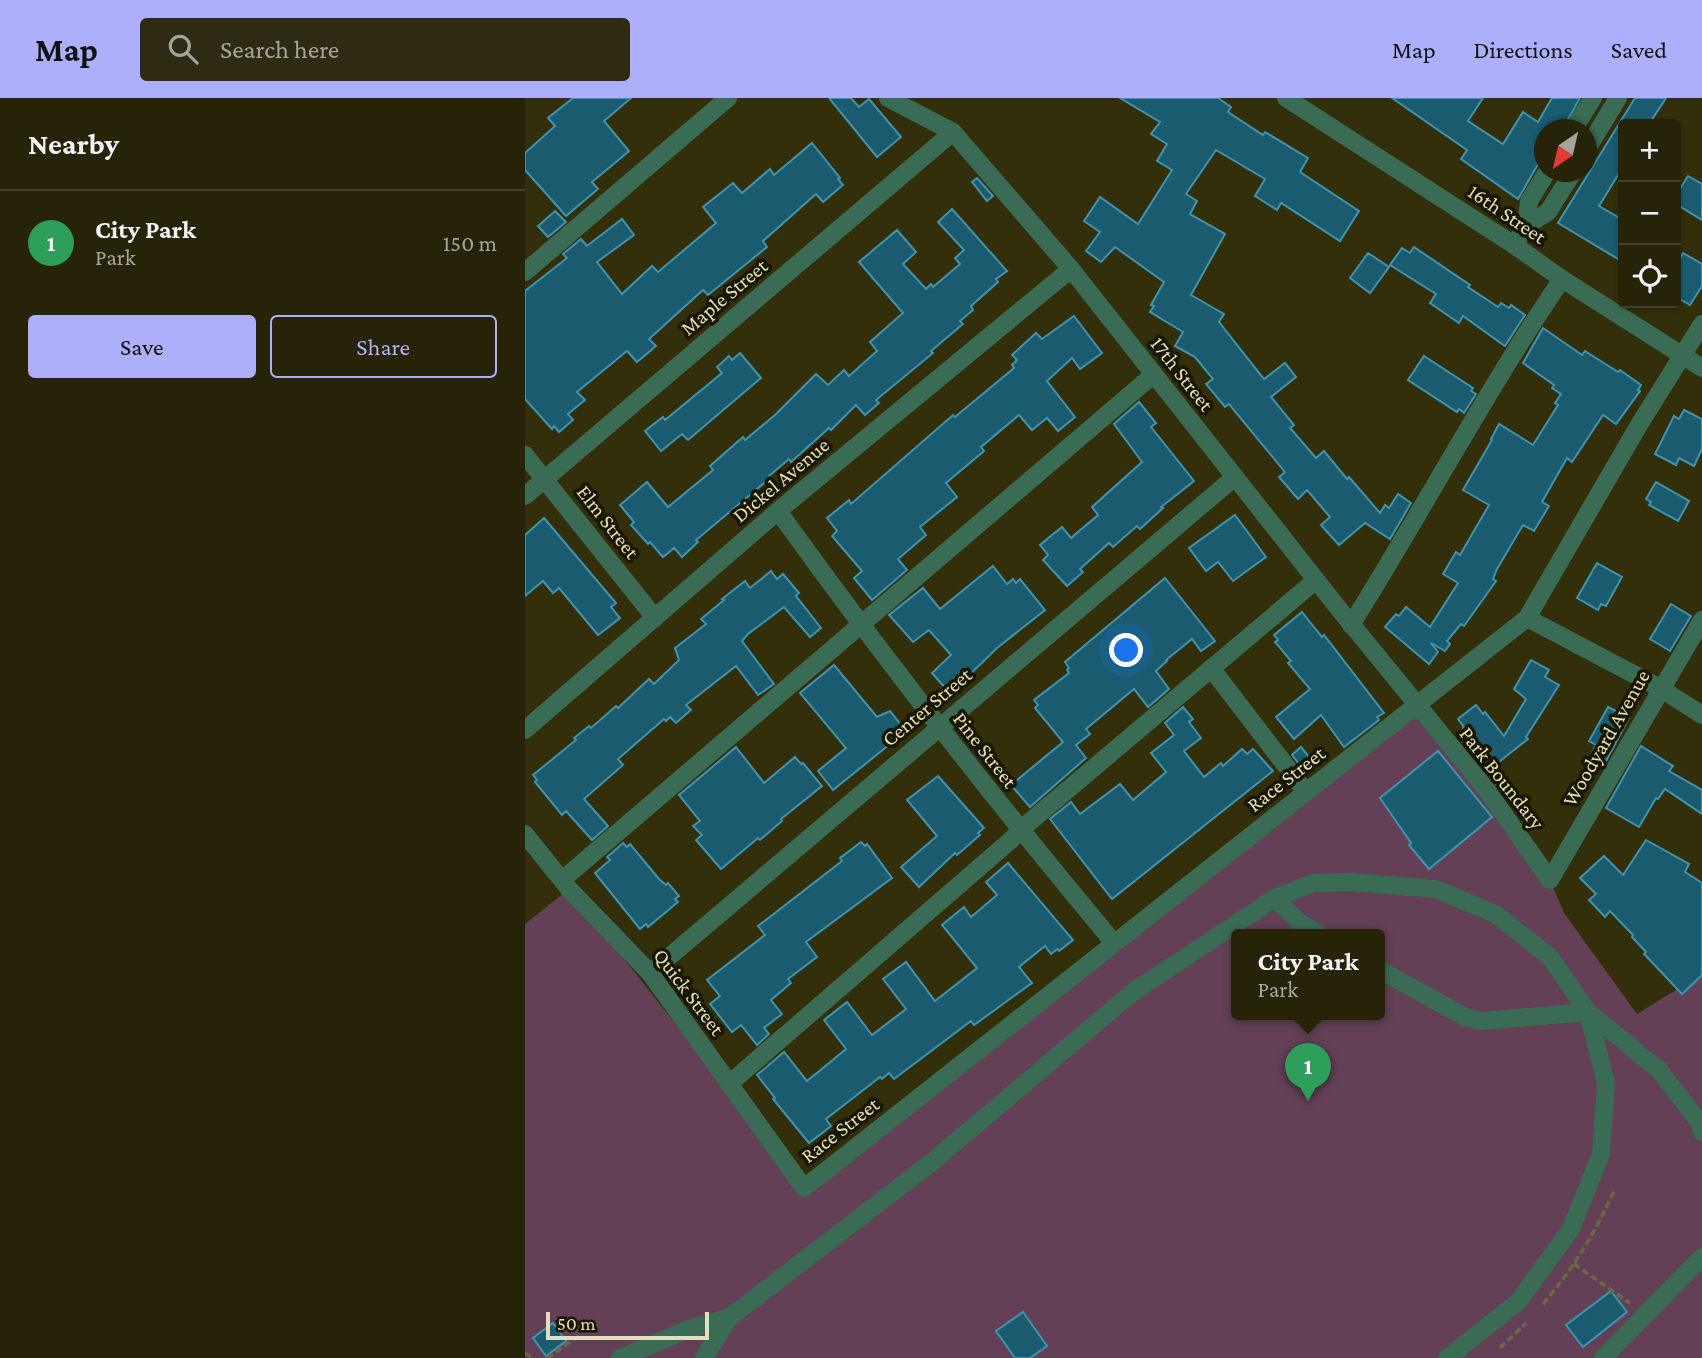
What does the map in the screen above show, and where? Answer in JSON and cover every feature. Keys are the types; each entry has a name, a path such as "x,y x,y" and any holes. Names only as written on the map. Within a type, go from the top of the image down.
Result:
{"street":[{"path":"525,272 728,98"},
{"name":"17th Street","path":"888,98 953,132 1071,269 1416,705"},
{"name":"16th Street","path":"1286,98 1702,368"},
{"path":"1580,119 1593,98"},
{"path":"1597,133 1618,98"},
{"name":"Maple Street","path":"525,496 953,132"},
{"path":"1526,226 1529,201 1541,182"},
{"path":"1514,245 1526,226 1548,212 1567,182"},
{"name":"Dickel Avenue","path":"525,730 778,511 1071,269"},
{"path":"1352,625 1502,373 1562,279"},
{"name":"Race Street","path":"804,1188 1527,618 1639,425 1702,324"},
{"path":"562,880 1153,375"},
{"name":"Elm Street","path":"525,455 655,618"},
{"name":"Center Street","path":"650,973 1235,477"},
{"name":"Pine Street","path":"778,511 939,728 1114,943"},
{"path":"729,1084 1011,841 1020,830 1316,580"},
{"path":"1527,618 1660,688 1702,715"},
{"name":"Woodyard Avenue","path":"1550,880 1702,620"},
{"path":"1211,668 1306,792"},
{"name":"Park Boundary","path":"1416,705 1486,789 1550,880"},
{"name":"Quick Street","path":"525,834 562,880 650,973 804,1188"},
{"path":"703,1358 729,1318 932,1162 1133,992 1275,898 1314,883 1352,882 1436,889 1495,914 1551,957 1588,1012 1659,1070 1701,1126"},
{"path":"1275,898 1299,922 1310,929"},
{"path":"1385,973 1465,1017 1481,1021 1588,1012"},
{"path":"1455,1357 1518,1302 1571,1229 1601,1154 1606,1083 1588,1012"},
{"path":"1603,1358 1702,1257"},
{"path":"620,1358 689,1329 729,1318"}],"path":[{"path":"1574,1264 1646,1315"},
{"path":"547,1358 580,1335"},
{"path":"525,1353 533,1358"}],"shaded area":[{"path":"1416,705 1550,880 1564,913 1637,1014 1695,978 1702,969 1702,1358 525,1358 525,924 569,889 804,1187"}],"building":[{"path":"573,98 631,98 604,121 629,151 592,182 598,189 566,216 525,170 525,153 555,126 548,118"},
{"path":"829,98 851,98 859,107 869,99 901,137 877,157"},
{"path":"1120,98 1218,98 1231,107 1228,112 1263,135 1265,132 1308,158 1300,172 1359,211 1340,241 1281,203 1277,210 1255,196 1265,179 1216,150 1186,194 1197,201 1190,214 1225,234 1191,295 1224,314 1219,322 1264,379 1285,363 1296,377 1271,397 1294,425 1290,428 1316,458 1324,451 1380,513 1385,505 1389,508 1398,494 1411,503 1390,539 1365,523 1339,545 1321,525 1330,517 1307,490 1298,499 1279,477 1285,472 1229,404 1225,407 1206,384 1213,379 1195,357 1175,346 1183,332 1150,312 1164,282 1115,247 1101,262 1086,251 1100,232 1084,221 1100,197 1138,224 1172,170 1157,161 1167,144 1151,134 1160,122"},
{"path":"1392,98 1483,98 1468,121 1503,144 1523,112 1534,119 1534,171 1518,199 1461,159 1467,150"},
{"path":"1552,98 1580,98 1568,119 1540,119"},
{"path":"1635,98 1666,98 1652,119 1622,119"},
{"path":"1618,126 1618,175 1599,206 1618,217 1618,259 1558,223 1583,182 1597,182 1597,160"},
{"path":"812,143 843,185 823,202 816,194 763,241 767,247 708,295 703,290 649,339 656,346 637,362 627,351 577,392 585,400 568,414 573,420 559,432 554,426 552,429 525,399 525,291 567,258 563,254 581,239 587,246 622,219 634,235 597,262 622,294 652,266 658,272 716,223 703,207 733,183 742,193 770,169 774,175"},
{"path":"1688,176 1702,184 1702,220 1681,207 1681,187"},
{"path":"977,178 993,196 987,201 972,182"},
{"path":"952,209 1007,271 971,306 973,310 960,321 963,324 931,351 933,353 876,400 879,403 865,415 856,405 831,430 829,428 791,462 789,459 769,476 769,479 696,540 698,542 682,557 674,548 663,557 650,542 648,544 631,525 634,522 620,505 647,482 668,507 713,470 710,466 743,437 745,440 775,415 816,374 828,385 844,370 849,376 877,351 870,342 903,313 859,262 897,230 916,252 903,264 926,289 931,284 933,287 960,264 955,258 964,250 938,222"},
{"path":"555,211 566,222 548,237 538,226"},
{"path":"1414,247 1498,307 1501,303 1509,308 1511,305 1525,315 1505,346 1463,316 1459,323 1430,303 1436,294 1390,265 1402,248 1410,253"},
{"path":"1368,253 1389,267 1370,293 1350,278"},
{"path":"1683,253 1702,264 1702,286 1690,305 1681,300"},
{"path":"1074,316 1102,353 1080,369 1072,358 1047,381 1075,417 1058,431 1047,418 1032,430 1019,415 981,447 984,451 946,483 957,497 920,527 926,535 898,559 907,570 872,600 854,578 862,571 832,536 837,531 827,518 849,500 851,504 953,415 955,417 1014,368 1012,365 1017,360 1012,355 1036,333 1042,339"},
{"path":"1543,328 1582,355 1585,351 1618,372 1620,370 1641,385 1638,390 1640,391 1616,424 1603,415 1572,462 1567,458 1542,502 1549,506 1534,531 1523,525 1497,569 1493,579 1496,581 1464,626 1461,624 1447,641 1450,644 1445,651 1431,643 1438,652 1429,664 1385,627 1406,607 1430,627 1458,583 1443,574 1456,552 1460,555 1489,505 1463,490 1499,424 1533,445 1558,405 1555,403 1561,394 1552,388 1554,385 1523,363"},
{"path":"740,353 761,378 688,440 682,434 661,451 645,431 663,417 665,420 722,373 717,367 729,356 732,360"},
{"path":"1424,356 1473,388 1471,391 1476,394 1464,413 1459,409 1457,412 1408,380"},
{"path":"1139,402 1156,423 1151,427 1194,481 1161,507 1163,508 1140,529 1137,526 1113,547 1109,543 1080,569 1083,572 1067,586 1043,560 1048,555 1040,545 1062,527 1071,538 1098,515 1092,507 1142,462 1114,424"},
{"path":"1684,410 1702,419 1702,449 1694,466 1679,458 1676,465 1655,454 1674,416 1679,419"},
{"path":"1656,482 1689,501 1678,521 1649,505 1651,502 1646,499"},
{"path":"1235,515 1266,557 1233,581 1218,562 1206,571 1189,548"},
{"path":"544,518 616,603 611,607 620,618 598,635 559,588 553,593 543,581 525,596 525,535"},
{"path":"1597,563 1622,577 1606,606 1601,604 1598,610 1577,598"},
{"path":"993,566 1007,584 1013,579 1016,583 1020,579 1045,610 997,648 955,689 953,686 948,691 932,673 951,655 929,630 913,642 889,615 923,588 940,609"},
{"path":"771,571 777,579 783,574 799,593 796,596 821,628 810,637 784,607 748,634 742,641 774,684 758,695 736,666 686,705 691,710 676,723 670,717 666,721 664,719 618,759 623,765 584,799 608,826 592,840 566,811 562,815 535,782 537,780 533,775 589,726 591,728 616,706 618,708 649,679 654,684 679,660 675,648 706,624 701,619 724,600 722,599 745,581 750,588"},
{"path":"1165,578 1215,641 1201,651 1192,639 1166,660 1156,671 1169,689 1148,707 1134,689 1086,729 1090,734 1076,745 1086,758 1030,807 1011,785 1063,742 1035,708 1038,705 1034,700 1069,673 1065,662"},
{"path":"1671,604 1691,616 1670,651 1650,639"},
{"path":"1302,612 1322,637 1324,635 1384,713 1344,747 1321,715 1294,739 1276,717 1310,689 1288,663 1291,661 1275,642 1278,640 1274,635"},
{"path":"1531,660 1549,670 1545,677 1559,685 1526,737 1528,739 1495,765 1506,778 1497,785 1485,769 1489,762 1458,719 1476,705 1504,736 1526,699 1514,689"},
{"path":"834,665 877,717 890,711 905,730 833,790 818,771 846,748 800,693"},
{"path":"1183,707 1193,719 1189,722 1201,738 1184,751 1204,777 1221,763 1223,766 1242,749 1247,754 1253,749 1273,771 1112,899 1050,819 1071,802 1080,814 1120,784 1133,800 1166,772 1151,753 1174,735 1165,723"},
{"path":"1608,707 1629,718 1606,761 1592,753 1596,745 1589,741"},
{"path":"1641,746 1673,766 1669,771 1702,790 1702,814 1665,789 1658,799 1656,798 1639,827 1606,808"},
{"path":"736,747 764,783 795,757 822,786 760,840 758,838 721,869 696,840 702,835 693,826 700,821 679,795"},
{"path":"1301,747 1314,763 1305,772 1292,755"},
{"path":"1438,751 1492,817 1429,869 1409,845 1411,843 1380,798"},
{"path":"938,776 984,828 978,833 980,835 957,855 955,853 919,887 901,867 937,836 907,800"},
{"path":"1646,840 1689,864 1685,872 1702,883 1702,975 1682,994 1644,954 1646,952 1633,935 1610,911 1605,917 1589,900 1596,894 1580,878 1604,856 1623,875"},
{"path":"861,842 865,846 867,844 892,878 806,942 817,957 788,979 791,983 771,1000 782,1014 764,1028 769,1034 757,1045 741,1025 732,1032 710,1004 720,996 707,980 765,935 758,926 842,861 840,858"},
{"path":"623,843 627,847 630,844 659,879 666,885 668,883 679,896 675,899 678,902 648,927 646,924 640,929 595,873 610,860 607,857"},
{"path":"1008,863 1073,940 1051,954 1045,946 1019,967 1032,983 974,1025 971,1021 894,1079 889,1073 882,1079 880,1077 826,1119 831,1126 809,1143 757,1075 784,1052 807,1081 846,1049 824,1020 847,1002 872,1035 906,1009 883,979 906,962 935,1001 977,968 942,925 964,907 971,917 997,895 986,882"},
{"path":"1611,1291 1627,1312 1583,1347 1566,1325"},
{"path":"1023,1312 1047,1346 1030,1358 1015,1358 996,1331"},
{"path":"553,1323 566,1341 546,1356 533,1338"}],"place":[{"name":"City Park","path":"1308,1101"}]}
